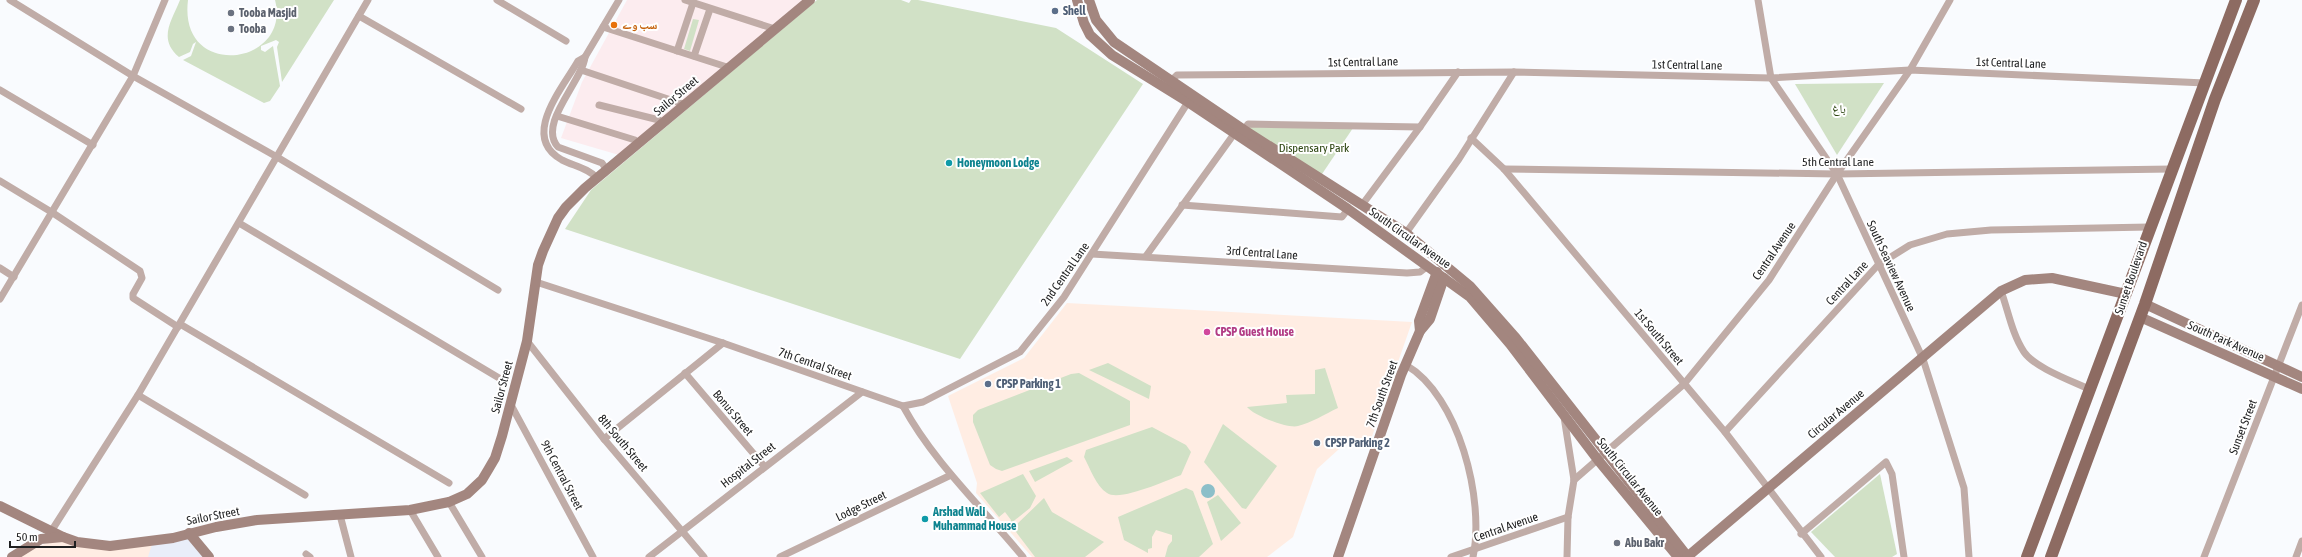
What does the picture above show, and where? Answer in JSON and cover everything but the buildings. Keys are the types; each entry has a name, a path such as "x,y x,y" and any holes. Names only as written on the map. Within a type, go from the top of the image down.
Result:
{"main road":[{"path":"2230,0 2230,16"},
{"name":"Sunset Boulevard","path":"2027,557 2091,390 2149,226 2236,0"},
{"name":"Sunset Boulevard","path":"2051,557 2145,304 2215,99 2254,0"},
{"path":"2215,99 2233,73 2261,0"}],"street":[{"path":"10,0 133,76 277,158 498,290"},
{"path":"52,530 138,395 368,0"},
{"path":"497,0 566,41"},
{"path":"607,170 602,163 558,147 554,143 551,133 557,116 581,70 585,57 619,0"},
{"path":"685,0 693,3 703,3 710,8 775,29"},
{"name":"Sailor Street","path":"63,537 77,542 110,546 173,538 189,533 257,520 410,510 449,502 467,494 482,480 495,458 511,405 527,341 536,282 543,251 558,218 566,207 597,178 810,0"},
{"name":"South Circular Avenue","path":"1077,0 1086,28 1098,43 1112,55 1244,130 1406,233 1470,286 1516,338 1601,456"},
{"name":"South Circular Avenue","path":"1089,0 1096,20 1108,36 1171,81 1190,99 1234,134 1348,210 1470,297 1510,344 1564,416 1601,456 1685,557"},
{"name":"South Seaview Avenue","path":"1758,0 1771,78 1837,174 1878,265 1923,358 1964,488 1969,557"},
{"name":"Central Avenue","path":"1574,480 1684,384 1769,280 1837,174 1910,70 1950,0"},
{"path":"0,298 53,213 133,76 162,1"},
{"path":"677,50 693,3"},
{"path":"694,56 710,8"},
{"path":"359,16 521,109"},
{"path":"603,27 730,68"},
{"path":"585,57 578,61 548,113 543,131 543,138 551,153 592,172 597,178"},
{"path":"581,70 686,105"},
{"name":"1st Central Lane","path":"1171,81 1177,74 1514,72 1771,78 1910,70 2205,83"},
{"path":"1362,206 1458,72"},
{"path":"1406,233 1459,159 1514,72"},
{"path":"0,90 93,145"},
{"name":"2nd Central Lane","path":"903,406 923,402 1020,352 1064,297 1190,99"},
{"path":"599,105 659,120 663,124"},
{"path":"557,116 635,140 638,144"},
{"path":"1244,130 1248,124 1420,127"},
{"path":"1146,256 1234,134"},
{"name":"1st South Street","path":"1471,138 1504,169 1684,384 1724,432 1801,534 1821,557"},
{"name":"5th Central Lane","path":"1504,169 1837,174 2172,169"},
{"path":"0,181 53,213 140,271 142,278 133,294 133,298 449,483"},
{"path":"1182,205 1342,217 1348,210"},
{"path":"239,223 499,378"},
{"name":"Central Lane","path":"1724,432 1878,265 1910,245 1947,234 1991,230 2149,226"},
{"name":"3rd Central Lane","path":"1092,254 1146,256 1407,273 1420,272 1428,266"},
{"path":"0,268 14,276"},
{"name":"7th South Street","path":"1338,557 1406,365 1420,331 1430,319 1440,275"},
{"path":"2091,390 2046,368 2025,353 2014,330 2001,291 2025,280 2052,278 2126,294"},
{"name":"7th Central Street","path":"536,282 723,343 903,406"},
{"name":"Circular Avenue","path":"1685,557 2001,291"},
{"name":"South Park Avenue","path":"2145,304 2302,377"},
{"name":"Sunset Street","path":"2204,557 2302,305"},
{"name":"South Park Avenue","path":"2140,317 2302,389"},
{"name":"8th South Street","path":"527,341 604,439 704,557"},
{"path":"604,439 723,343"},
{"path":"1406,365 1420,372 1449,413 1466,454 1475,498 1475,549 1473,557"},
{"name":"Bonus Street","path":"686,373 764,466"},
{"name":"Hospital Street","path":"649,557 764,466 862,392"},
{"path":"138,395 305,495"},
{"name":"9th Central Street","path":"511,405 593,557"},
{"path":"903,406 915,428 951,475 1020,556"},
{"path":"1564,416 1574,480 1568,517 1567,557"},
{"path":"1801,534 1886,462 1892,474 1904,557"},
{"name":"Lodge Street","path":"780,557 951,475"},
{"path":"449,502 482,557"},
{"path":"0,506 52,530 63,537"},
{"path":"410,510 438,557"},
{"path":"340,515 351,557"},
{"name":"Central Avenue","path":"1451,557 1568,517"},
{"path":"189,533 209,557"},
{"path":"12,557 41,539 63,537"},
{"path":"2296,557 2302,541"}],"shaded area":[{"path":"627,0 803,0 619,155 561,138 582,82"},
{"path":"1067,303 1412,322 1369,445 1350,439 1317,469 1293,537 1267,557 1032,557 976,493 977,483 948,396 1024,358"},
{"path":"189,533 210,557 142,557 146,542"},
{"path":"63,537 77,542 153,541 148,557 19,557 29,550"}],"green space":[{"path":"180,0 188,0 190,26 200,43 216,53 234,55 252,50 267,39 276,22 275,0 334,0 282,82 277,47 279,42 276,40 261,46 261,50 265,52 273,46 280,86 270,101 264,103 183,60 191,56 196,42 193,44 190,52 179,57 173,50 169,44 168,30"},
{"name":"Honeymoon Lodge","path":"817,0 901,0 909,3 911,0 918,0 1056,28 1143,84 960,359 565,229 591,190"},
{"path":"693,19 699,20 690,51 684,49"},
{"name":"باغ","path":"1884,83 1837,155 1795,84"},
{"name":"Dispensary Park","path":"1249,125 1353,128 1320,177 1245,130"},
{"path":"1108,363 1151,386 1149,399 1089,370"},
{"path":"1325,368 1338,408 1308,423 1293,426 1279,423 1256,414 1247,407 1287,403 1286,395 1315,394 1315,370"},
{"path":"1079,373 1130,401 1130,425 1002,471 990,465 973,422 973,415 978,410 1071,374"},
{"path":"1223,424 1277,466 1246,509 1242,508 1204,462"},
{"path":"1152,427 1186,445 1191,452 1181,475 1132,493 1113,495 1107,493 1096,481 1084,457 1086,450"},
{"path":"1067,457 1073,461 1035,482 1029,471"},
{"path":"1023,474 1036,496 1030,508 1010,524 1011,520 1005,512 999,517 980,493"},
{"path":"1880,474 1897,554 1892,557 1835,557 1811,532"},
{"path":"1186,488 1193,491 1213,544 1199,557 1165,557 1168,546 1172,541 1172,535 1156,530 1152,537 1152,548 1148,549 1148,553 1124,540 1118,517"},
{"path":"1218,495 1241,523 1221,541 1207,502"},
{"path":"1044,498 1052,512 1104,542 1085,557 1035,557 1013,528"}],"water":[{"path":"1208,484 1213,486 1215,491 1213,496 1208,498 1203,496 1201,491 1203,486"}],"place":[{"name":"Shell","path":"1055,11"},
{"name":"Tooba Masjid","path":"231,13"},
{"name":"سب وے","path":"614,25"},
{"name":"Tooba","path":"231,29"},
{"name":"Honeymoon Lodge","path":"949,163"},
{"name":"CPSP Guest House","path":"1207,332"},
{"name":"CPSP Parking 1","path":"988,384"},
{"name":"CPSP Parking 2","path":"1317,443"},
{"name":"Arshad Wali Muhammad House","path":"925,519"},
{"name":"Abu Bakr","path":"1617,543"}]}
